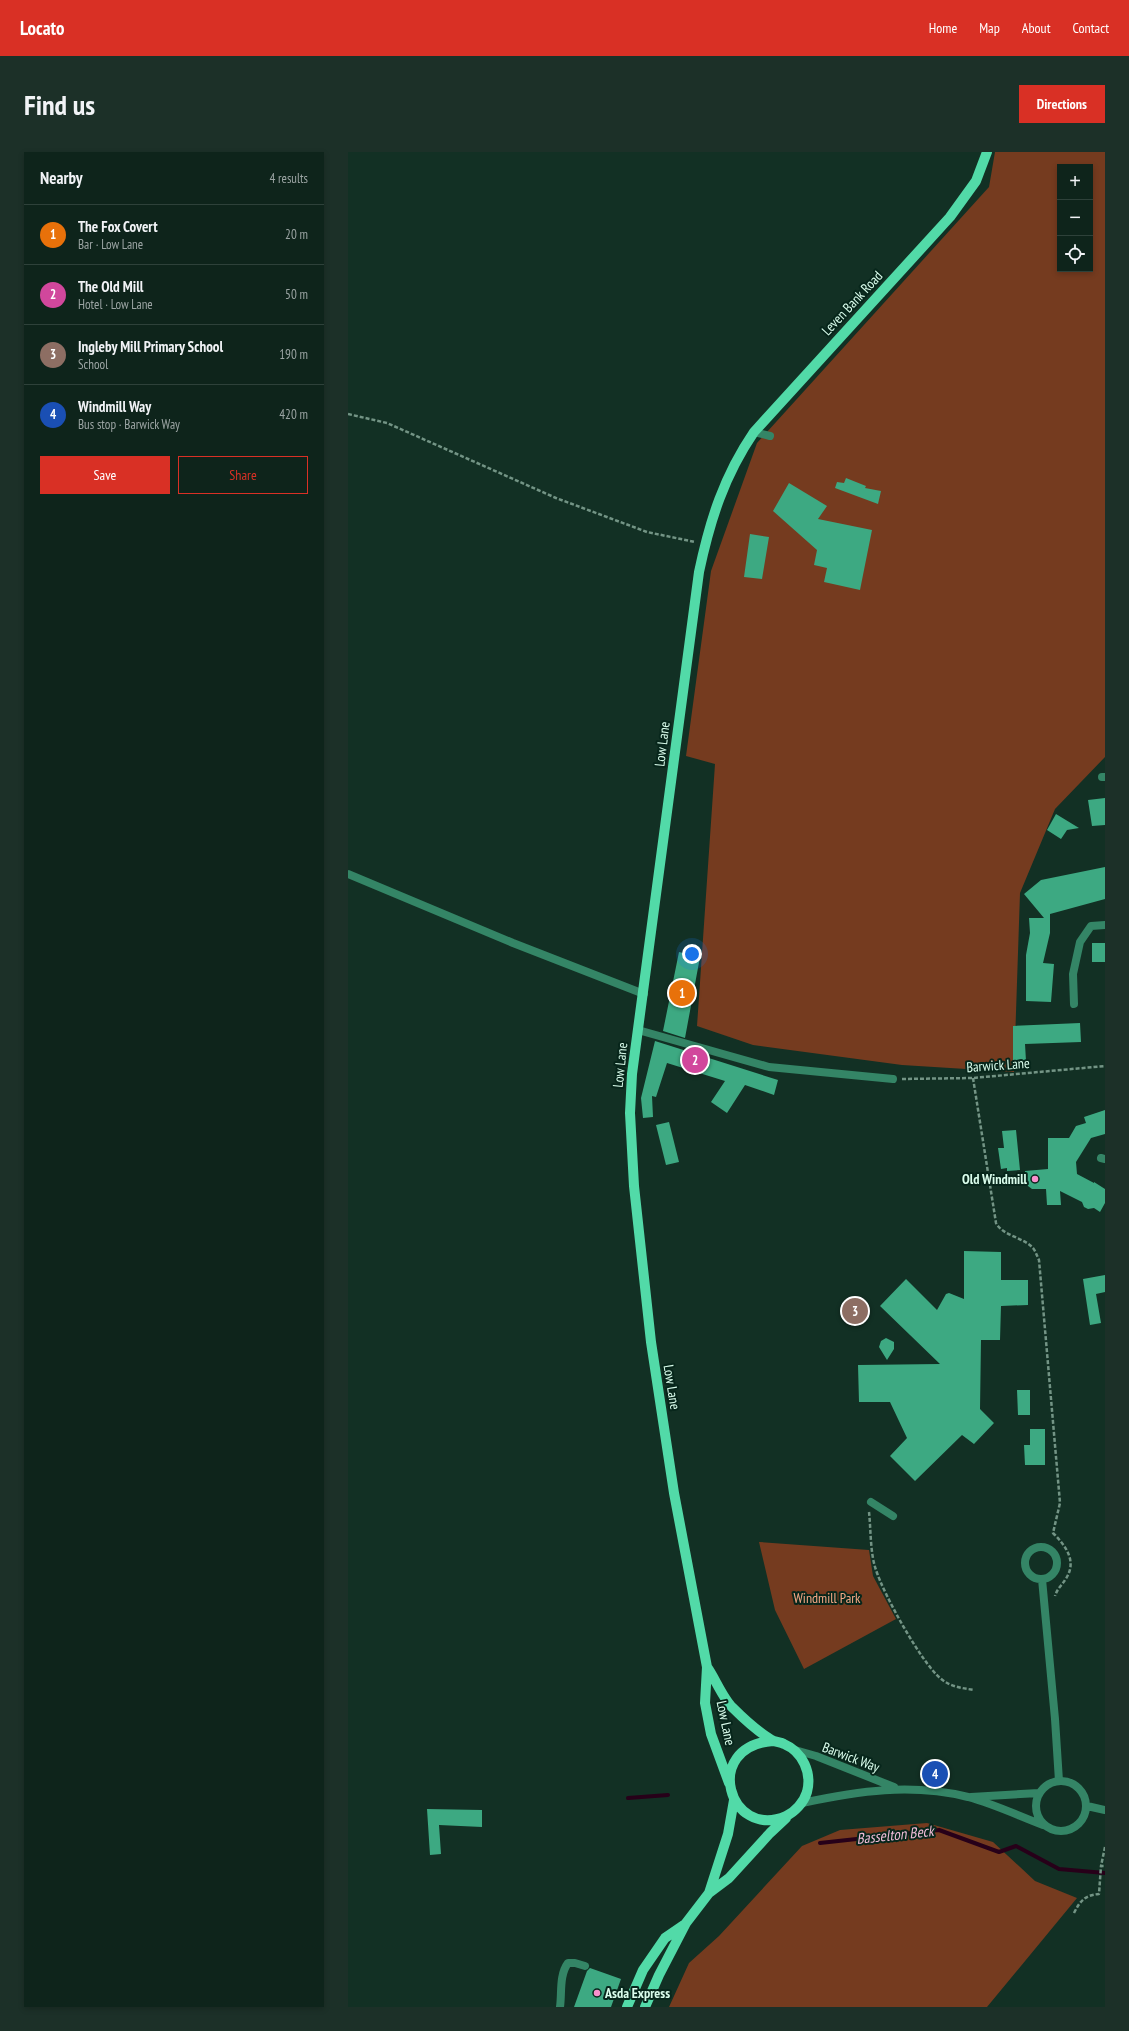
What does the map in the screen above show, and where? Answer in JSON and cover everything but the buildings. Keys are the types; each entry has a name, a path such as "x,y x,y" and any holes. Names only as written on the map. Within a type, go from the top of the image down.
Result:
{"main road":[{"name":"Leven Bank Road","path":"731,470 754,432 950,216 976,181 987,152"},
{"name":"Low Lane","path":"729,1783 711,1734 706,1703 707,1667 677,1508 651,1342 635,1194 630,1113 632,1074 644,994 699,572 716,504 731,470"},
{"name":"Low Lane","path":"707,1667 731,1707 759,1732 772,1741"},
{"path":"645,2007 659,1975 686,1923 709,1893 729,1878 770,1833 802,1803 807,1793 809,1781 807,1770 802,1759 795,1750 784,1744 772,1741 759,1742 746,1748 737,1757 731,1769 729,1783 734,1800 742,1810 753,1818 765,1821 778,1820 790,1814"},
{"path":"709,1893 728,1834 734,1800"},
{"path":"627,2007 643,1970 665,1938 686,1923"}],"street":[{"path":"754,432 770,436"},
{"path":"348,874 513,943 644,994"},
{"path":"1074,1004 1073,974 1080,942 1090,926 1105,925"},
{"path":"638,1030 769,1066 893,1079"},
{"path":"871,1502 893,1516"},
{"path":"1042,1546 1050,1549 1055,1555 1057,1563 1055,1571 1050,1577 1042,1579 1033,1578 1026,1572 1024,1563 1026,1554 1033,1548 1042,1546"},
{"path":"1042,1579 1055,1712 1059,1781"},
{"name":"Barwick Way","path":"795,1750 897,1788 968,1797 1039,1793"},
{"path":"1059,1781 1069,1782 1078,1787 1084,1796 1087,1806 1082,1820 1071,1830 1062,1832 1052,1830 1043,1825 1037,1815 1036,1804 1039,1793 1044,1787 1059,1781"},
{"name":"Barwick Way","path":"802,1803 845,1794 897,1788"},
{"name":"Barwick Way","path":"968,1797 1043,1825"},
{"path":"1087,1806 1105,1810"},
{"path":"560,2007 562,1977 565,1967 568,1963 575,1963 585,1966"}],"path":[{"path":"348,414 387,423 556,498 647,532 705,544"},
{"name":"Barwick Lane","path":"893,1079 973,1078 1105,1066"},
{"path":"973,1078 996,1223 1003,1230 1025,1241 1034,1249 1039,1260 1060,1503 1053,1533 1065,1546 1070,1557 1070,1570 1054,1598"},
{"path":"871,1502 869,1510 876,1570 900,1618 922,1654 940,1678 955,1687 974,1690"},
{"path":"1074,1913 1080,1902 1089,1895 1099,1894 1101,1866 1105,1847"}],"green space":[{"path":"995,152 1105,152 1105,757 1055,809 1020,893 1014,1072 902,1065 753,1045 697,1026 715,764 686,756 711,571 757,443 989,187"},
{"name":"Windmill Park","path":"759,1542 869,1550 873,1576 896,1619 804,1669 775,1610"},
{"path":"927,1823 993,1842 1035,1881 1077,1898 987,2007 669,2007 689,1963 719,1936 802,1846 840,1830"}],"waterway":[{"name":"Basselton Beck","path":"628,1798 668,1795"},
{"name":"Basselton Beck","path":"820,1843 939,1830 999,1852 1016,1846 1059,1869 1105,1873"}],"place":[{"name":"The Fox Covert","path":"682,993"},
{"name":"The Old Mill","path":"695,1060"},
{"name":"Old Windmill","path":"1035,1179"},
{"name":"Ingleby Mill Primary School","path":"855,1311"},
{"name":"Windmill Way","path":"935,1774"},
{"name":"Asda Express","path":"597,1993"}]}
